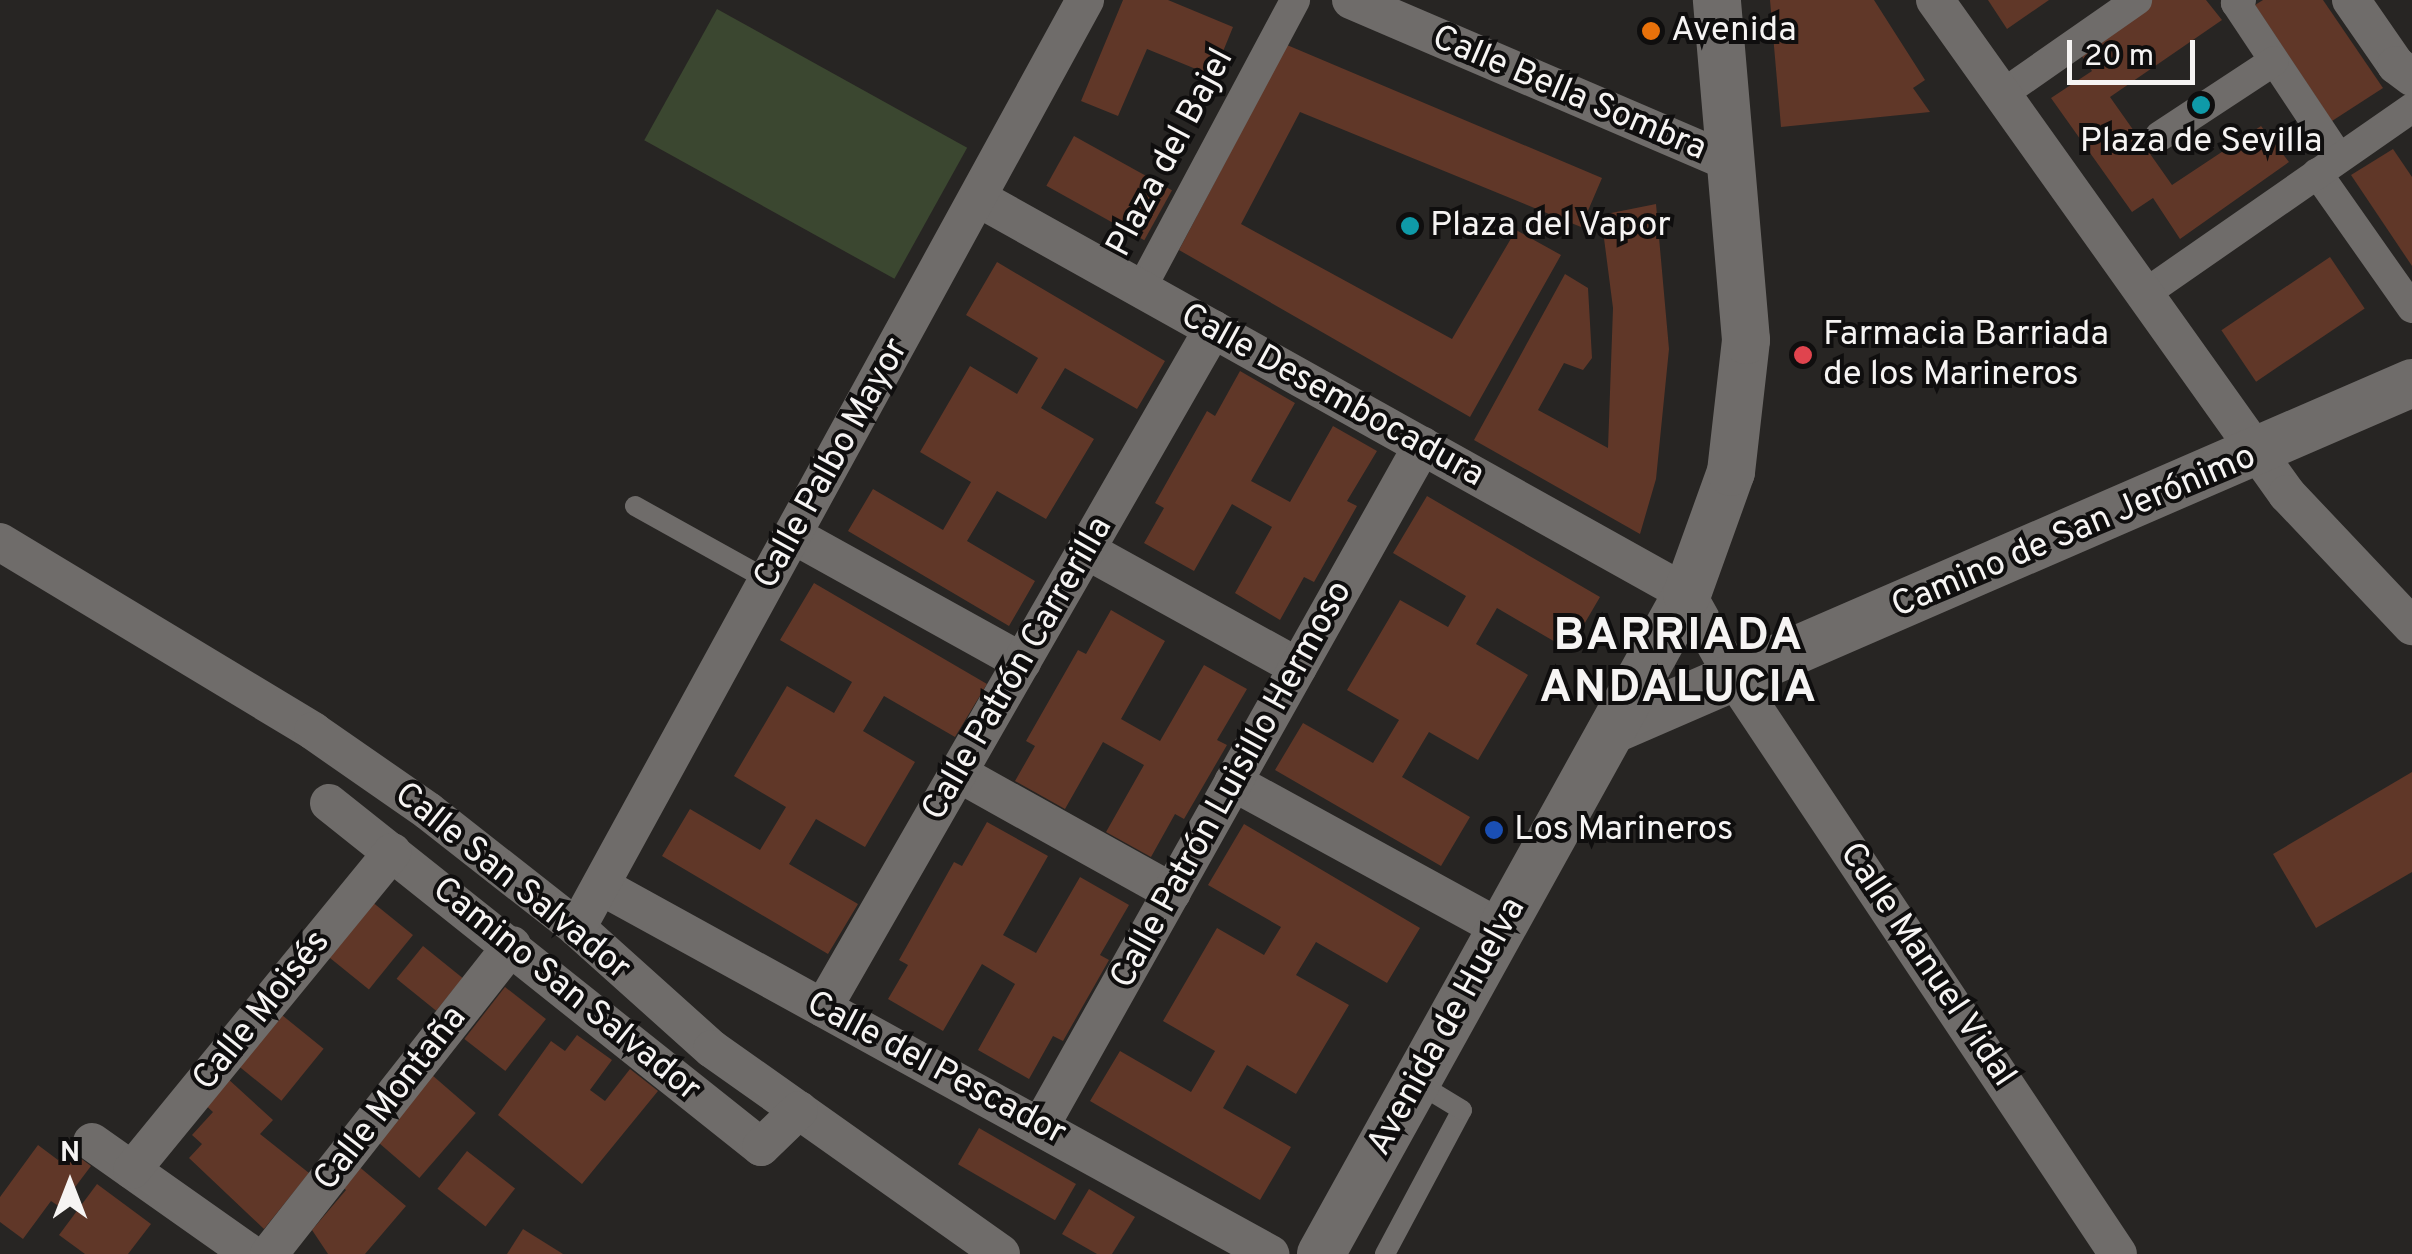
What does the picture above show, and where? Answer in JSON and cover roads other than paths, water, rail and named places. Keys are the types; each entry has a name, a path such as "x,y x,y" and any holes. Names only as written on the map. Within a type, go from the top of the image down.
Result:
{"street":[{"name":"Calle Palbo Mayor","path":"577,928 1085,0"},
{"name":"Plaza del Bajel","path":"1141,289 1295,0"},
{"name":"Calle Bella Sombra","path":"1351,0 1732,164"},
{"name":"Avenida de Huelva","path":"1321,1254 1687,594 1731,472 1746,340 1717,0"},
{"path":"1935,0 2143,295 2261,452 2287,494 2412,626"},
{"path":"2001,95 2137,0"},
{"path":"2241,0 2236,3 2274,61 2328,166 2412,308"},
{"path":"2351,0 2412,77"},
{"path":"2160,136 2274,61"},
{"path":"2143,295 2412,108"},
{"name":"Calle Desembocadura","path":"978,198 1687,594"},
{"name":"Calle Patrón Carrerilla","path":"822,1008 1213,329"},
{"name":"Camino de San Jerónimo","path":"1612,730 2261,452 2412,383"},
{"name":"Calle Patrón Luisillo Hermoso","path":"1041,1125 1422,446"},
{"path":"793,535 1022,662"},
{"name":"Calle San Salvador","path":"0,542 313,730 577,928 712,1048 1001,1254"},
{"path":"1086,550 1298,667"},
{"path":"1687,594 1734,678"},
{"name":"Calle Manuel Vidal","path":"1734,678 2118,1254"},
{"path":"958,773 1172,892"},
{"path":"1234,782 1501,929"},
{"name":"Camino San Salvador","path":"329,803 761,1147 798,1110"},
{"name":"Calle Moisés","path":"132,1170 392,852"},
{"name":"Calle del Pescador","path":"600,886 1270,1254"},
{"name":"Calle Montaña","path":"269,1254 512,945"},
{"path":"92,1142 251,1254"}],"lane":[{"path":"636,506 768,580"},
{"path":"1385,1254 1462,1110 1416,1082"}],"place":[{"name":"Avenida","path":"1651,31"},
{"name":"Plaza de Sevilla","path":"2201,105"},
{"name":"Plaza del Vapor","path":"1410,226"},
{"name":"Farmacia Barriada de los Marineros","path":"1803,355"},
{"name":"Los Marineros","path":"1494,830"}],"district":[{"name":"BARRIADA ANDALUCIA","path":"1679,664"}]}
